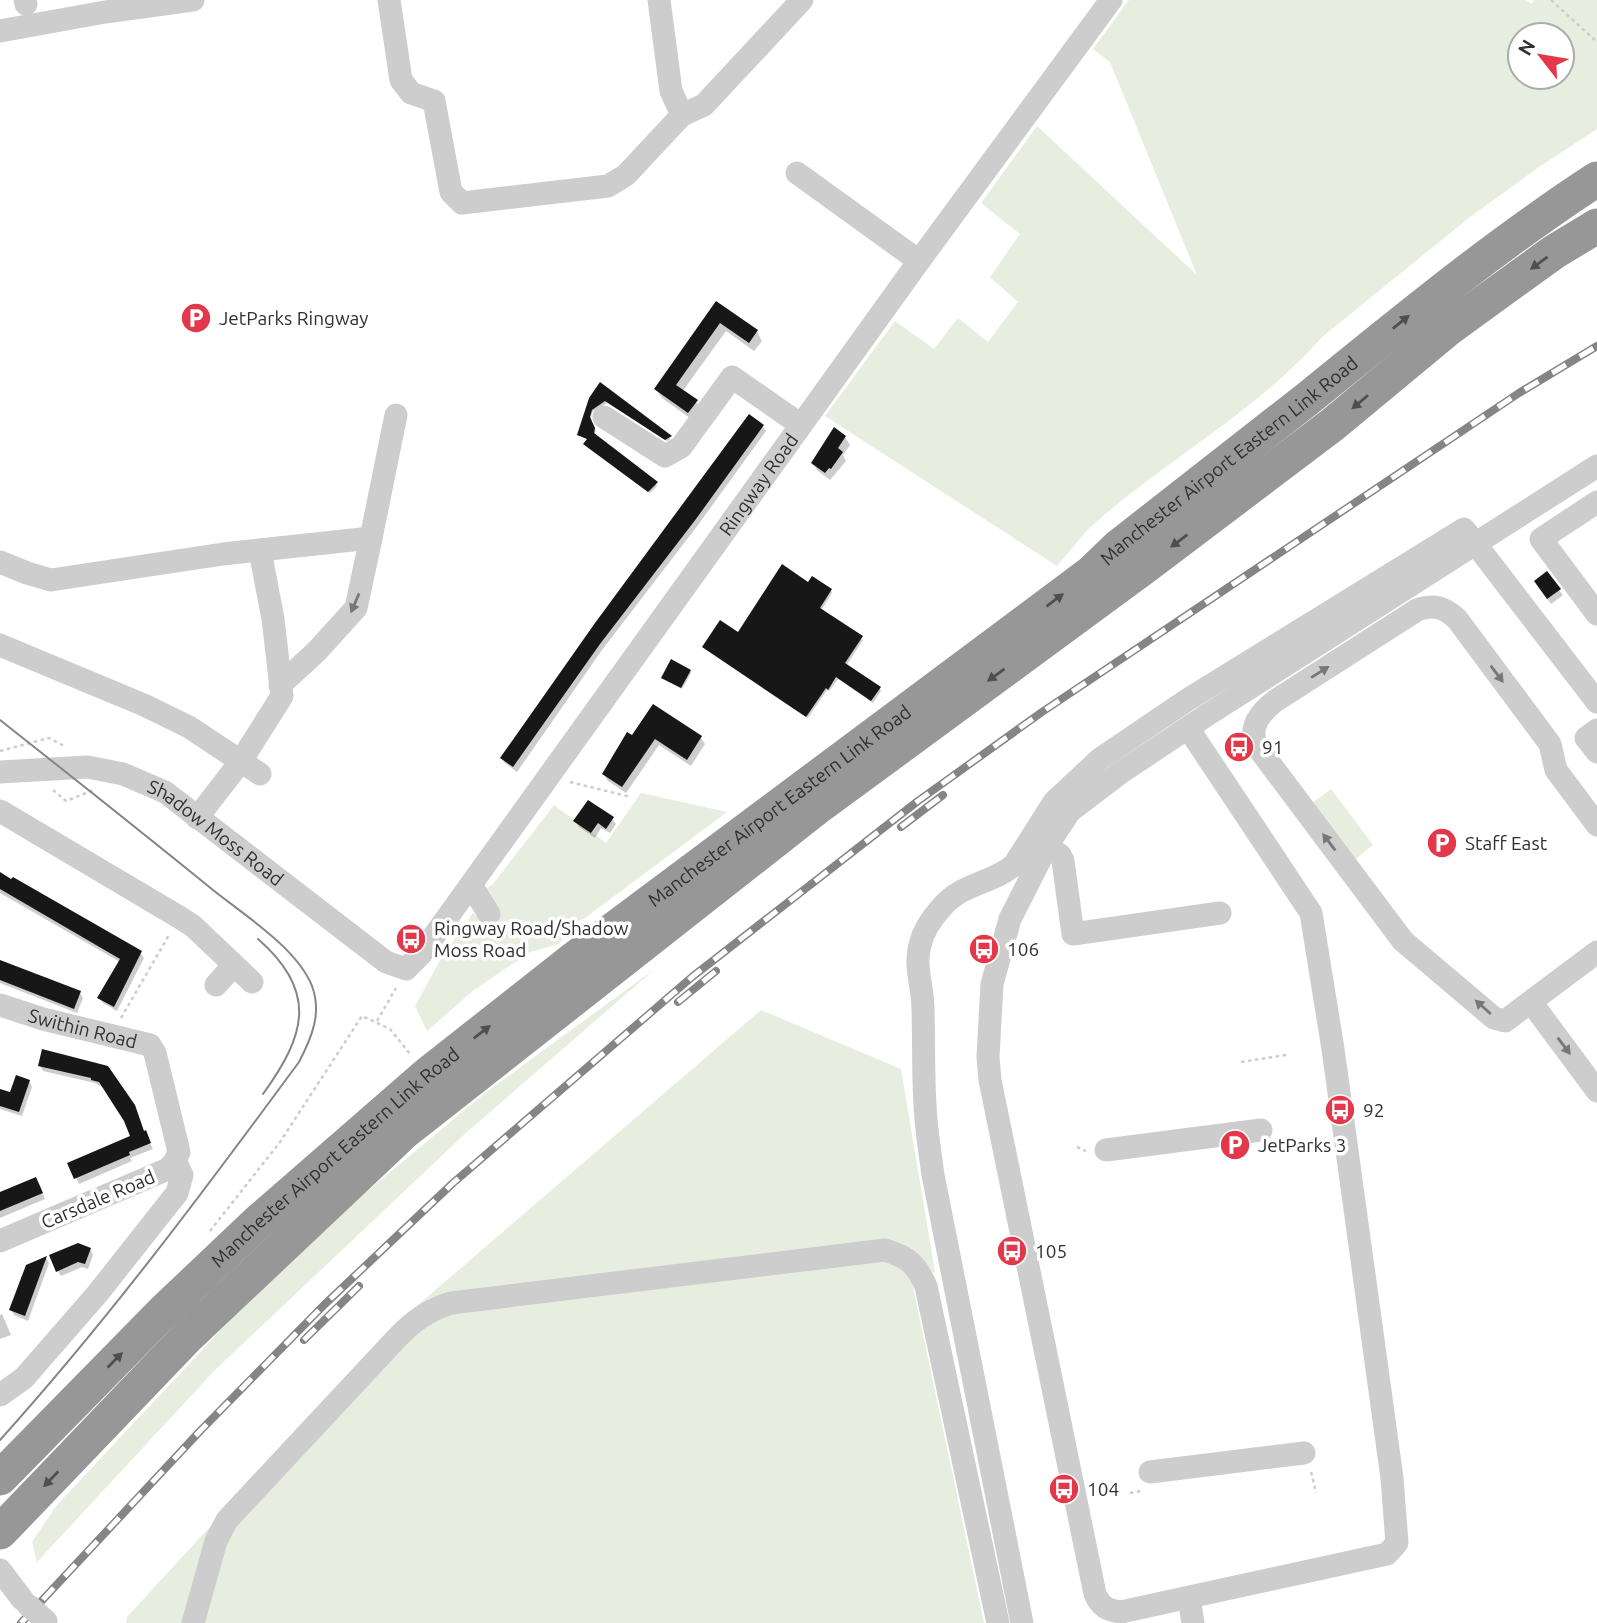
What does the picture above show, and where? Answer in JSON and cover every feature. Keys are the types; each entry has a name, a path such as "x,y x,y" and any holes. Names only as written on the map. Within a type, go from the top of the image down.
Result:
{"highway":[{"name":"Manchester Airport Eastern Link Road","path":"0,1478 164,1311 249,1230 428,1074 648,903 1091,573 1118,547 1437,293 1546,212 1597,179"},
{"name":"Manchester Airport Eastern Link Road","path":"4,1528 188,1336 404,1132 816,809 1332,425 1449,328 1554,253 1597,226"}],"street":[{"path":"0,31 105,12 193,0"},
{"path":"389,0 401,80 411,93 434,101 451,192 462,203 608,186 626,175 682,115 704,105 802,0"},
{"path":"659,0 671,91 682,115"},
{"name":"Ringway Road","path":"406,969 421,954 919,261 1111,0"},
{"path":"797,173 919,261"},
{"path":"604,417 665,456 681,447 732,377 801,425"},
{"path":"280,685 316,652 356,608 396,415"},
{"path":"1188,728 1311,913 1337,1075 1392,1478 1397,1543 1387,1554 1121,1612 1101,1605 1095,1594 990,1080 988,1057 992,984 1010,919 1047,846 1070,811 1120,773 1188,728 1597,466"},
{"path":"1597,502 1541,539 1597,614"},
{"path":"1022,1623 933,1175 925,1108 923,1006 917,963 927,928 941,907 956,894 978,882 1006,872 1014,865 1055,802 1100,759 1283,640 1464,529 1597,702"},
{"path":"0,562 51,580 223,554 371,538"},
{"path":"197,817 240,761 282,696 273,619 260,551"},
{"path":"1597,825 1556,770 1550,744 1457,619 1439,607 1429,606 1417,610 1275,701 1255,723 1253,736 1256,745 1403,941 1494,1018 1505,1021 1597,952"},
{"path":"0,645 178,721 260,774"},
{"path":"1597,730 1586,737 1597,752"},
{"name":"Shadow Moss Road","path":"0,772 88,767 112,771 165,792 386,962 406,969"},
{"path":"0,811 193,926 252,982"},
{"path":"1047,846 1063,860 1073,934 1220,913"},
{"path":"471,885 489,914"},
{"path":"216,985 233,966"},
{"path":"1531,1002 1597,1091"},
{"name":"Swithin Road","path":"0,1005 43,1019 150,1045 155,1052 176,1151"},
{"path":"1106,1150 1261,1130"},
{"path":"0,1395 24,1378 90,1303 177,1193 181,1175 176,1151"},
{"name":"Carsdale Road","path":"0,1241 168,1169 176,1151"},
{"path":"193,1623 216,1541 228,1520 396,1339 433,1308 451,1303 885,1250 908,1259 919,1270 926,1286 998,1623"},
{"path":"1144,1482 1308,1464"},
{"path":"0,1570 25,1602 47,1622"},
{"path":"0,1590 25,1602"},
{"path":"1189,1598 1193,1623"}],"path":[{"path":"1551,0 1597,41"},
{"path":"569,782 631,797"},
{"path":"111,1035 179,917"},
{"path":"376,1023 406,969"},
{"path":"204,1238 280,1142 362,1016 390,1029 416,1061"},
{"path":"1241,1062 1286,1055"},
{"path":"1077,1147 1083,1151"},
{"path":"1308,1464 1316,1493"},
{"path":"1130,1493 1144,1482"}],"shaded area":[{"path":"1129,0 1525,0 1532,4 1534,0 1597,0 1597,129 1470,217 1322,337 1270,388 1242,411 1096,522 1057,566 825,416 895,321 934,349 958,318 988,342 1018,302 990,277 1020,234 981,203 1037,126 1197,275 1110,62 1093,49"},
{"path":"1331,789 1373,845 1353,861 1311,804"},
{"path":"641,793 727,812 585,918 570,925 559,944 530,952 474,990 427,1031 415,1006 442,957 473,913 482,920 484,890 493,884 554,805 606,843"},
{"path":"656,968 467,1132 215,1370 37,1562 32,1542 56,1506 292,1254 485,1093"},
{"path":"761,1010 901,1069 935,1272 911,1278 984,1623 126,1623 127,1617 397,1323"}],"building":[{"path":"716,301 758,330 749,343 720,323 676,385 698,400 688,413 654,389"},
{"path":"600,382 672,436 665,440 605,401 592,410 590,417 595,428 594,433 658,482 648,492 583,444 587,439 577,435 589,398"},
{"path":"749,414 764,425 696,519 600,644 513,767 500,758 595,623"},
{"path":"834,427 846,436 838,448 843,452 825,473 811,463"},
{"path":"782,564 808,582 812,576 832,589 820,608 863,636 845,663 881,687 871,701 836,677 806,717 702,647 720,620 738,632"},
{"path":"1547,571 1561,589 1547,599 1534,581"},
{"path":"671,659 691,670 681,688 661,678"},
{"path":"653,704 702,736 687,760 655,739 622,787 602,774 627,732 632,735"},
{"path":"588,800 614,817 606,829 598,823 591,833 573,821"},
{"path":"0,872 142,951 114,1007 97,998 120,959 0,889"},
{"path":"0,960 81,991 74,1009 0,980"},
{"path":"42,1049 108,1066 135,1105 151,1143 74,1179 67,1163 130,1136 124,1121 99,1082 38,1066"},
{"path":"16,1075 30,1080 19,1112 0,1106 0,1089 10,1092"},
{"path":"36,1177 43,1193 0,1211 0,1192"},
{"path":"78,1243 91,1248 85,1264 78,1262 56,1272 49,1255"},
{"path":"47,1256 25,1316 9,1310 26,1265"}],"tram line":[{"path":"0,720 282,946 305,972 312,986 316,1006 314,1025 299,1062 117,1302 0,1440"},
{"path":"258,939 277,958 290,977 297,996 299,1015 289,1053 263,1094"}],"railway":[{"path":"21,1623 201,1430 324,1305 453,1183 692,977 918,801 1042,712 1519,393 1597,346"},
{"path":"901,827 943,795"},
{"path":"678,1002 716,971"},
{"path":"304,1340 359,1286"}],"place":[{"name":"JetParks Ringway","path":"196,318"},
{"name":"91","path":"1239,747"},
{"name":"Staff East","path":"1442,843"},
{"name":"Ringway Road/Shadow Moss Road","path":"411,939"},
{"name":"106","path":"984,949"},
{"name":"92","path":"1340,1110"},
{"name":"JetParks 3","path":"1235,1145"},
{"name":"105","path":"1012,1251"},
{"name":"104","path":"1064,1489"}]}
